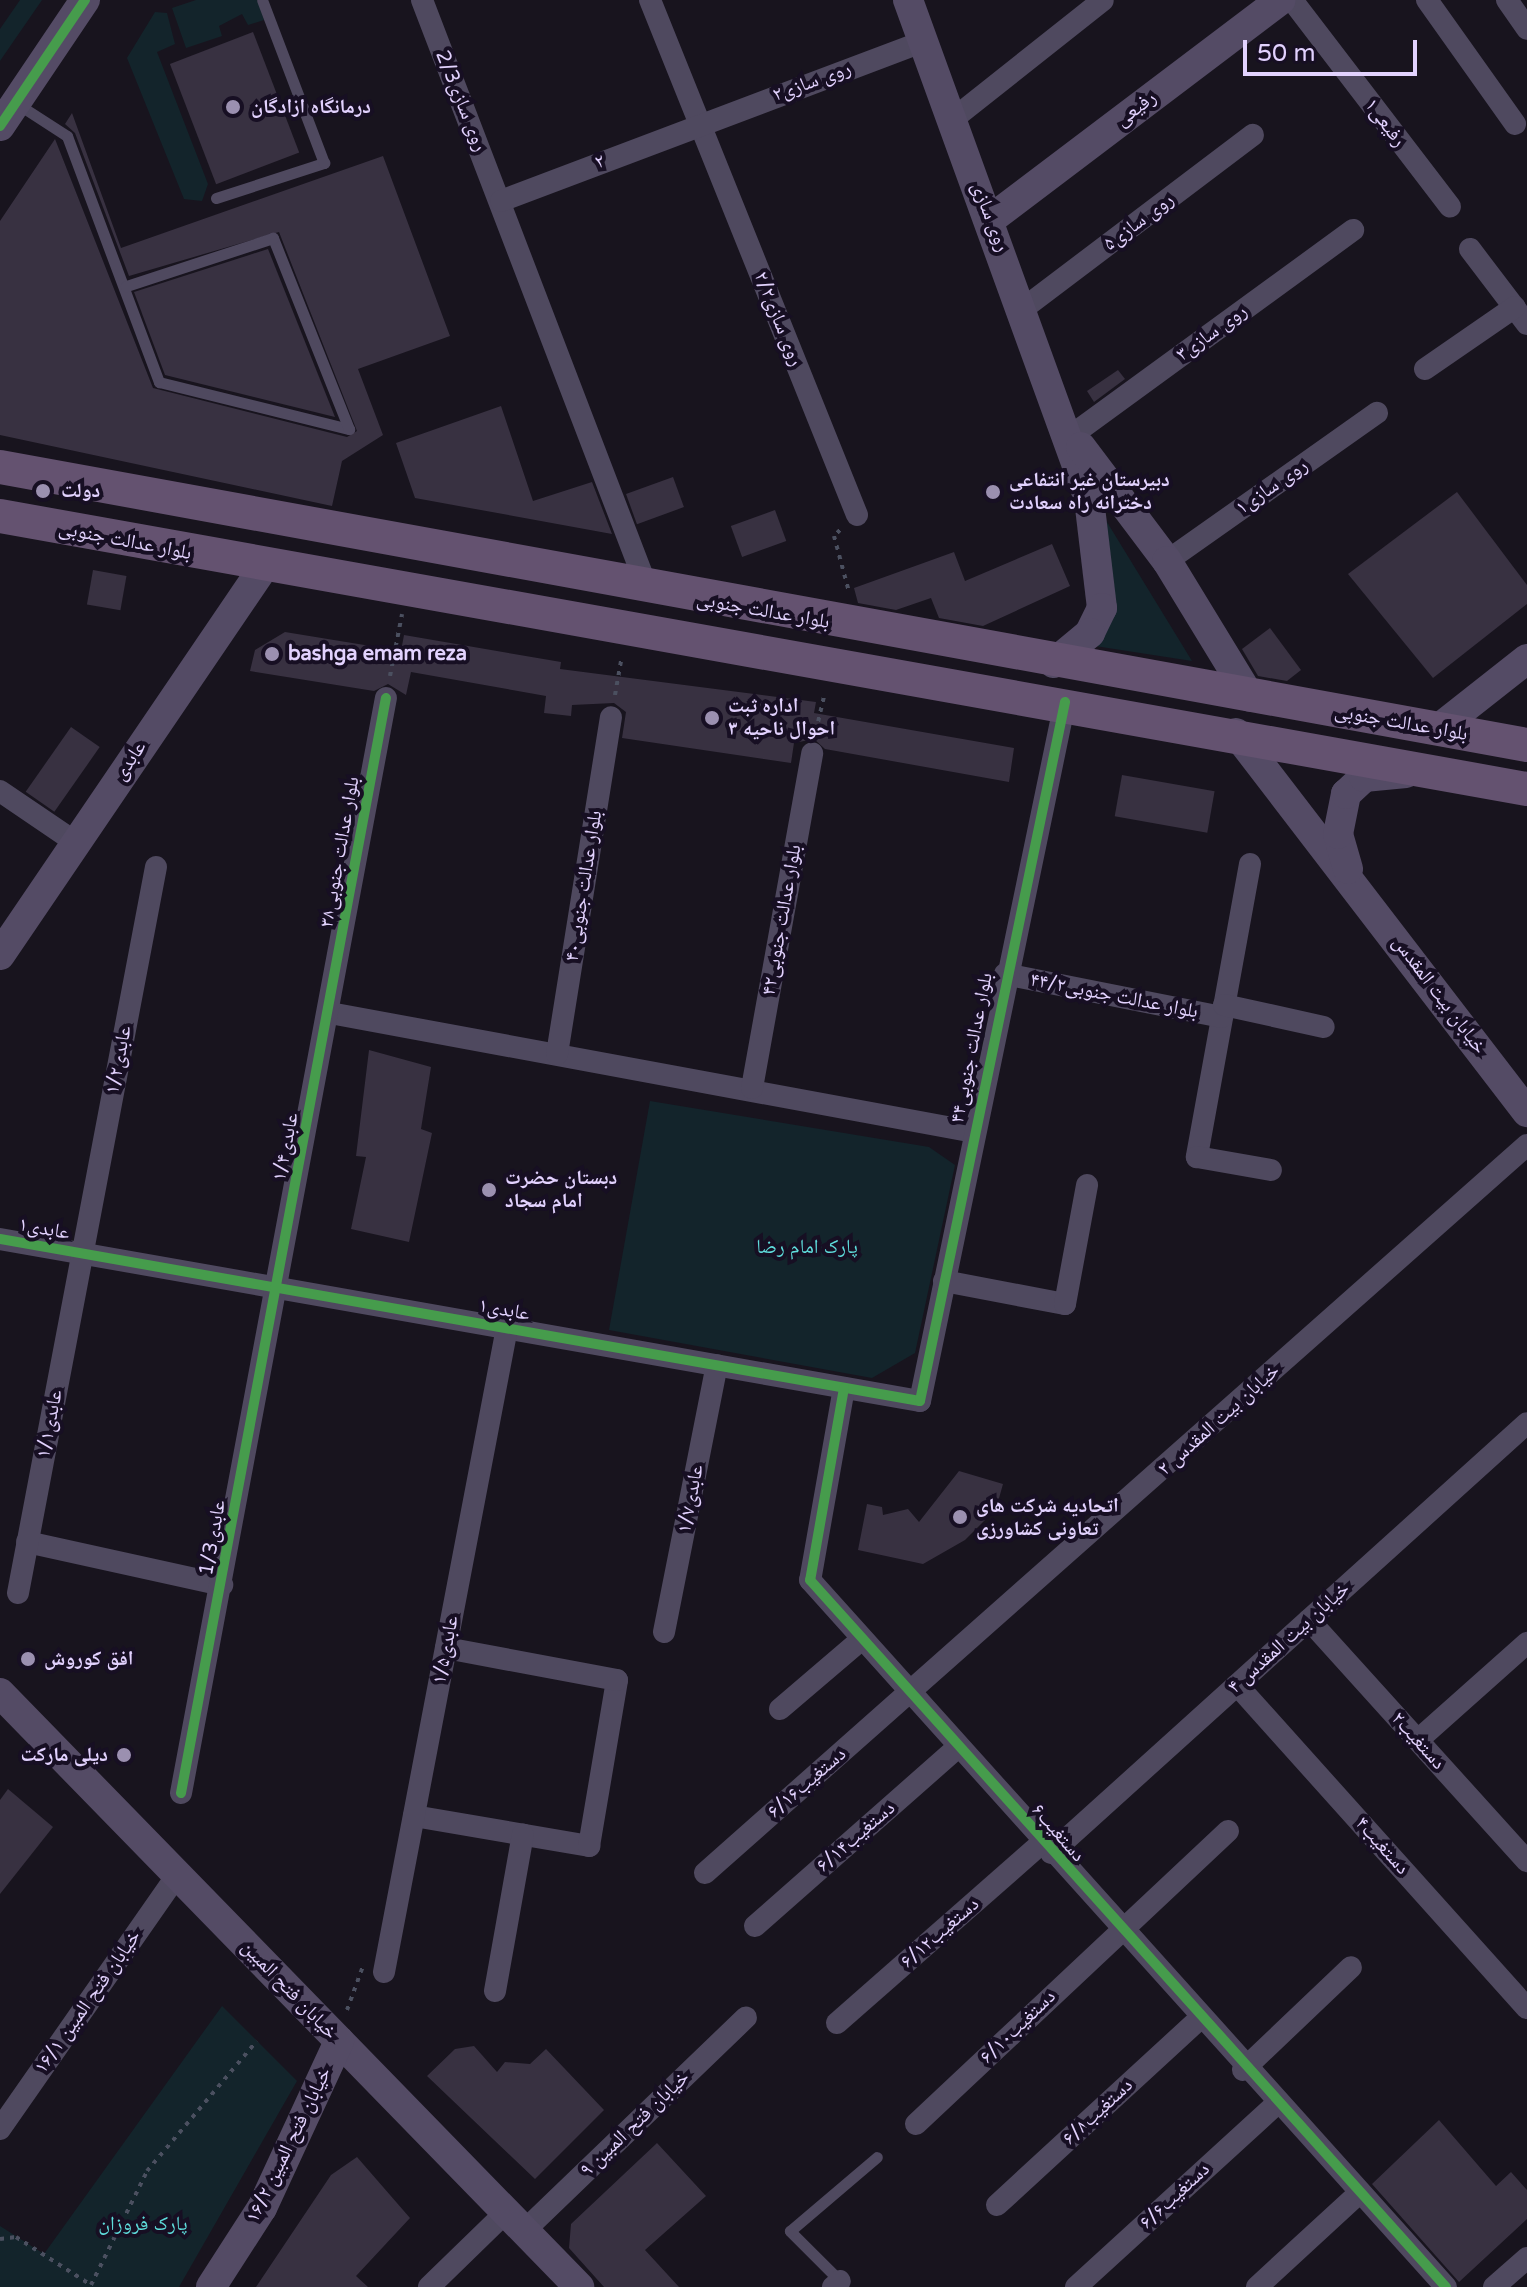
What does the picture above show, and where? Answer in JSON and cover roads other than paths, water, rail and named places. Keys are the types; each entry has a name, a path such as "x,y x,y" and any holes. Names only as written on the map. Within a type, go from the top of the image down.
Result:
{"main road":[{"name":"بلوار عدالت جنوبی","path":"0,467 806,620 1527,745"},
{"name":"بلوار عدالت جنوبی","path":"0,516 262,569 627,627 1065,702 1527,789"},
{"path":"806,620 815,659"}],"street":[{"path":"8,114 85,0"},
{"name":"روی سازی2/3","path":"422,0 648,590"},
{"name":"روی سازی۲/۲","path":"650,0 857,515"},
{"name":"روی سازی","path":"908,0 1072,435"},
{"path":"953,119 1103,0"},
{"name":"رفیعی","path":"991,219 1281,0"},
{"name":"رفیعی۱","path":"1292,0 1450,207"},
{"path":"1427,0 1515,124"},
{"path":"1507,0 1527,29"},
{"name":"روی سازی۲","path":"699,124 924,41"},
{"name":"۲","path":"501,201 699,124"},
{"name":"روی سازی۵","path":"1024,308 1253,135"},
{"name":"روی سازی۳","path":"1072,435 1353,230"},
{"path":"1425,369 1521,316 1470,249"},
{"name":"روی سازی۱","path":"1167,561 1377,413"},
{"path":"1072,435 1167,561 1250,697"},
{"path":"1054,663 1090,633 1102,608 1099,552 1072,435"},
{"name":"عابدی","path":"0,955 262,569"},
{"path":"1438,729 1527,659"},
{"name":"بلوار عدالت جنوبی۳۸","path":"330,1013 386,698"},
{"name":"بلوار عدالت جنوبی۴۴","path":"920,1401 1005,974 1065,702"},
{"name":"بلوار عدالت جنوبی۴۰","path":"557,1054 611,717"},
{"name":"خیابان بیت المقدس","path":"1236,733 1524,1103"},
{"name":"بلوار عدالت جنوبی۴۲","path":"752,1088 812,753"},
{"path":"1351,878 1338,834 1346,794 1364,777 1428,771"},
{"path":"0,791 75,842"},
{"path":"1250,864 1197,1157 1271,1170"},
{"name":"عابدی۱/۲","path":"82,1254 156,867"},
{"name":"بلوار عدالت جنوبی۴۴/۲","path":"1005,974 1324,1027"},
{"path":"330,1013 752,1088 974,1132"},
{"name":"عابدی۱/۴","path":"277,1288 330,1013"},
{"name":"خیابان بیت المقدس ۲","path":"910,1694 1527,1145"},
{"path":"944,1281 1065,1304 1087,1185"},
{"name":"عابدی۱","path":"0,1239 82,1254"},
{"name":"۱عابدی","path":"82,1254 920,1401"},
{"name":"عابدی۱/۱","path":"18,1593 82,1254"},
{"name":"عابدی1/3","path":"181,1793 277,1288"},
{"name":"عابدی۱/۵","path":"384,1972 507,1328"},
{"name":"عابدی۱/۷","path":"664,1632 717,1365"},
{"name":"دستغیب۶","path":"844,1388 810,1580 1243,2070 1446,2287"},
{"name":"خیابان بیت المقدس ۴","path":"1047,1848 1237,1685 1527,1423"},
{"path":"27,1542 222,1585"},
{"name":"۲دستغیب","path":"1309,1620 1526,1858"},
{"path":"780,1709 862,1639"},
{"path":"1418,1740 1527,1643"},
{"path":"414,1816 589,1846 617,1680 446,1648"},
{"name":"دستغیب۴","path":"1237,1685 1527,2008"},
{"name":"خیابان فتح المبین","path":"0,1693 579,2287"},
{"name":"دستغیب۶/۱۶","path":"705,1873 910,1694"},
{"name":"دستغیب۶/۱۴","path":"755,1926 958,1747"},
{"name":"دستغیب۶/۱۰","path":"916,2124 1228,1831"},
{"path":"495,1991 523,1834"},
{"name":"دستغیب۶/۱۲","path":"837,2023 1047,1848"},
{"name":"خیابان فتح المبین ۱۶/۱","path":"0,2129 177,1875"},
{"path":"1243,2070 1351,1967"},
{"name":"خیابان فتح المبین ۹","path":"429,2287 515,2222 746,2017"},
{"name":"دستغیب۶/۸","path":"997,2205 1199,2019"},
{"name":"خیابان فتح المبین ۱۶/۲","path":"211,2287 262,2208 339,2041"},
{"name":"دستغیب۶/۶","path":"1076,2287 1275,2105"},
{"path":"1257,2287 1358,2194"},
{"path":"1494,2287 1527,2258"}],"lane":[{"path":"216,198 324,163 262,0"},
{"path":"8,114 67,136 126,286 159,382 349,429 273,238 126,286"},
{"path":"836,2284 790,2231 877,2157"}],"place":[{"name":"درمانگاه ازادگان","path":"233,107"},
{"name":"دولت","path":"43,491"},
{"name":"دبیرستان غیر انتفاعی دخترانه راه سعادت","path":"993,492"},
{"name":"bashga emam reza","path":"272,654"},
{"name":"اداره ثبت احوال ناحیه ۳","path":"712,718"},
{"name":"دبستان حضرت امام سجاد","path":"489,1190"},
{"name":"اتحادیه شرکت های تعاونی کشاورزی","path":"960,1517"},
{"name":"افق کوروش","path":"28,1659"},
{"name":"دیلی مارکت","path":"124,1755"}],"park label":[{"name":"پارک امام رضا","path":"807,1247"},
{"name":"پارک فروزان","path":"143,2224"}]}
